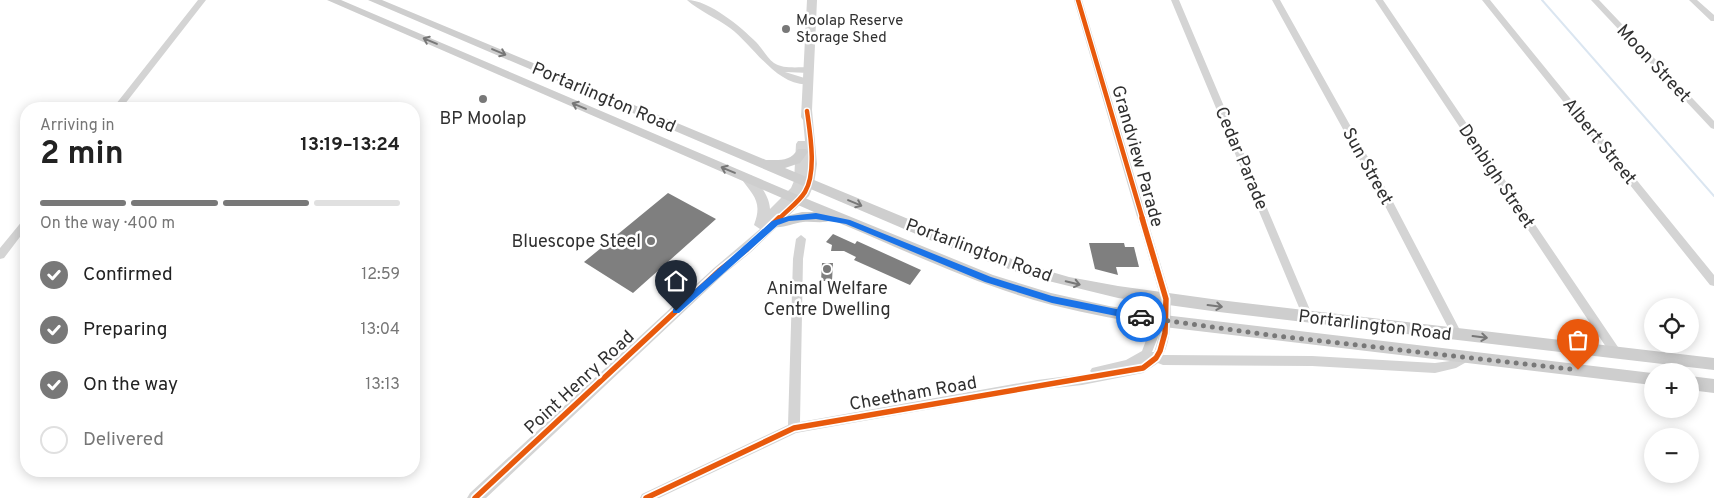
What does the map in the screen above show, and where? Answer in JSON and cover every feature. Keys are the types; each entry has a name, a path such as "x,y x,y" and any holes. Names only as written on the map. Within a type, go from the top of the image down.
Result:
{"main road":[{"name":"Portarlington Road","path":"332,0 848,222 988,279 1052,299 1109,312 1164,321 1644,378"},
{"name":"Portarlington Road","path":"373,0 942,240 1028,271 1069,282 1166,300 1714,364"},
{"path":"759,163 787,164 798,159 802,152"},
{"path":"775,223 789,218 816,216 848,222"},
{"path":"1699,384 1714,386"}],"street":[{"path":"122,102 202,0"},
{"path":"691,0 733,26 747,38 780,74 791,79 808,82"},
{"path":"805,182 802,152 807,111 812,0"},
{"name":"Grandview Parade","path":"1078,0 1166,300 1164,321"},
{"name":"Cedar Parade","path":"1175,0 1308,317"},
{"name":"Sun Street","path":"1276,0 1388,202 1457,334"},
{"name":"Denbigh Street","path":"1378,0 1616,353"},
{"name":"Albert Street","path":"1486,0 1714,282"},
{"name":"Moon Street","path":"1595,0 1714,126"},
{"path":"1693,0 1714,20"},
{"path":"770,63 783,69 809,70"},
{"path":"805,182 810,134 807,111"},
{"path":"747,178 763,199 765,212 760,225"},
{"name":"Point Henry Road","path":"475,498 718,271 760,225 794,199 806,194 805,182"},
{"name":"Point Henry Road","path":"718,271 747,249 775,223 794,199"},
{"path":"0,255 20,230"},
{"path":"794,428 798,259 801,239"},
{"path":"1164,321 1165,333 1151,356 1187,361 1312,361 1435,368 1452,365 1466,357"},
{"name":"Cheetham Road","path":"646,498 794,428 1037,385 1132,372 1143,368 1151,356"}],"building":[{"name":"Bluescope Steel","path":"668,193 716,219 633,293 584,262"},
{"path":"833,234 855,244 857,241 921,270 910,285 854,260 856,257 844,251 831,251 832,245 826,242"},
{"path":"1089,243 1124,243 1125,247 1134,247 1139,267 1116,267 1118,275 1095,269"},
{"name":"Animal Welfare Centre Dwelling","path":"822,263 833,263 832,281 821,281"}],"waterway":[{"path":"1542,0 1714,196"}],"cycle path":[{"path":"646,498 794,428 1037,385 1082,380 1143,368 1156,358 1165,333 1166,299 1078,0"},
{"path":"475,498 719,271 747,249 805,193 811,164 811,142 807,111"}],"way so far":[{"path":"1141,317 1277,336 1578,370"}],"place":[{"name":"Moolap Reserve Storage Shed","path":"786,29"},
{"name":"BP Moolap","path":"483,99"},
{"name":"Bluescope Steel","path":"651,241"},
{"name":"Animal Welfare Centre Dwelling","path":"827,269"}],"route":[{"path":"676,311 718,271 747,249 775,223 789,218 816,216 848,222 988,279 1052,299 1141,317"}]}
